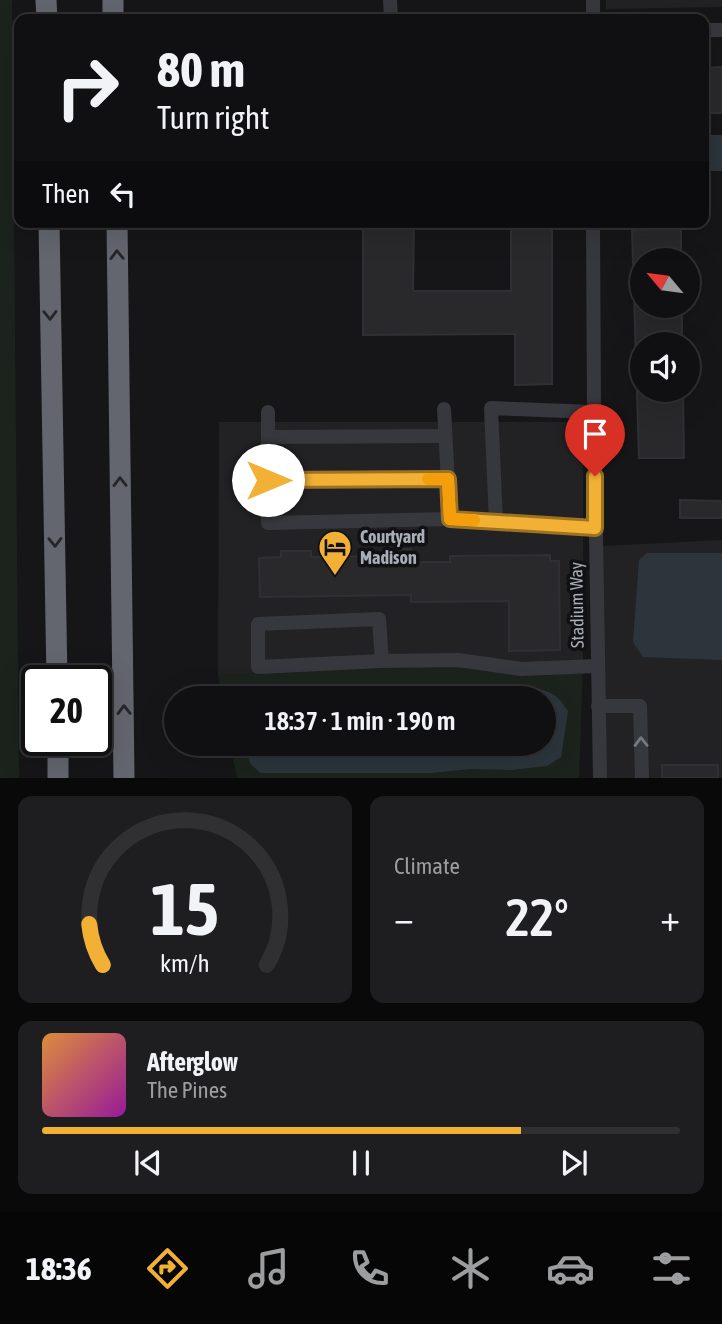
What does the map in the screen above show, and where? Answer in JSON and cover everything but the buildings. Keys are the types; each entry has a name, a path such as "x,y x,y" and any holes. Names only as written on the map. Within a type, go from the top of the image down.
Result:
{"highway":[{"path":"49,228 57,665"},
{"path":"117,228 124,778"},
{"path":"58,756 58,778"}],"street":[{"name":"Stadium Way","path":"593,228 600,778"},
{"path":"444,408 450,519"},
{"path":"496,522 491,408 594,412"},
{"path":"268,411 268,523 450,519 595,528"},
{"path":"268,437 445,436"},
{"path":"268,480 448,479"},
{"path":"382,661 379,619 258,624 258,667 458,660 521,669 597,666"},
{"path":"598,706 640,706 642,778"}],"shaded area":[{"path":"0,0 12,0 19,778 0,778"},
{"path":"606,0 722,0 722,7 606,9"},
{"path":"709,135 722,135 722,171 709,171"},
{"path":"219,422 583,422 583,662 218,675"},
{"path":"722,540 722,778 603,778 603,546"},
{"path":"647,553 722,553 722,660 643,657 633,642 639,560"},
{"path":"583,662 579,778 237,778 232,756 556,756 556,686 220,686 218,675"},
{"path":"556,697 568,711 561,757 547,766 431,773 261,773 248,758 556,756"}],"slow traffic":[{"path":"428,479 448,479 450,519 474,520"}],"place":[{"name":"Courtyard Madison","path":"335,577"}],"route":[{"path":"268,480 448,479 450,519 595,528 595,476"}]}
